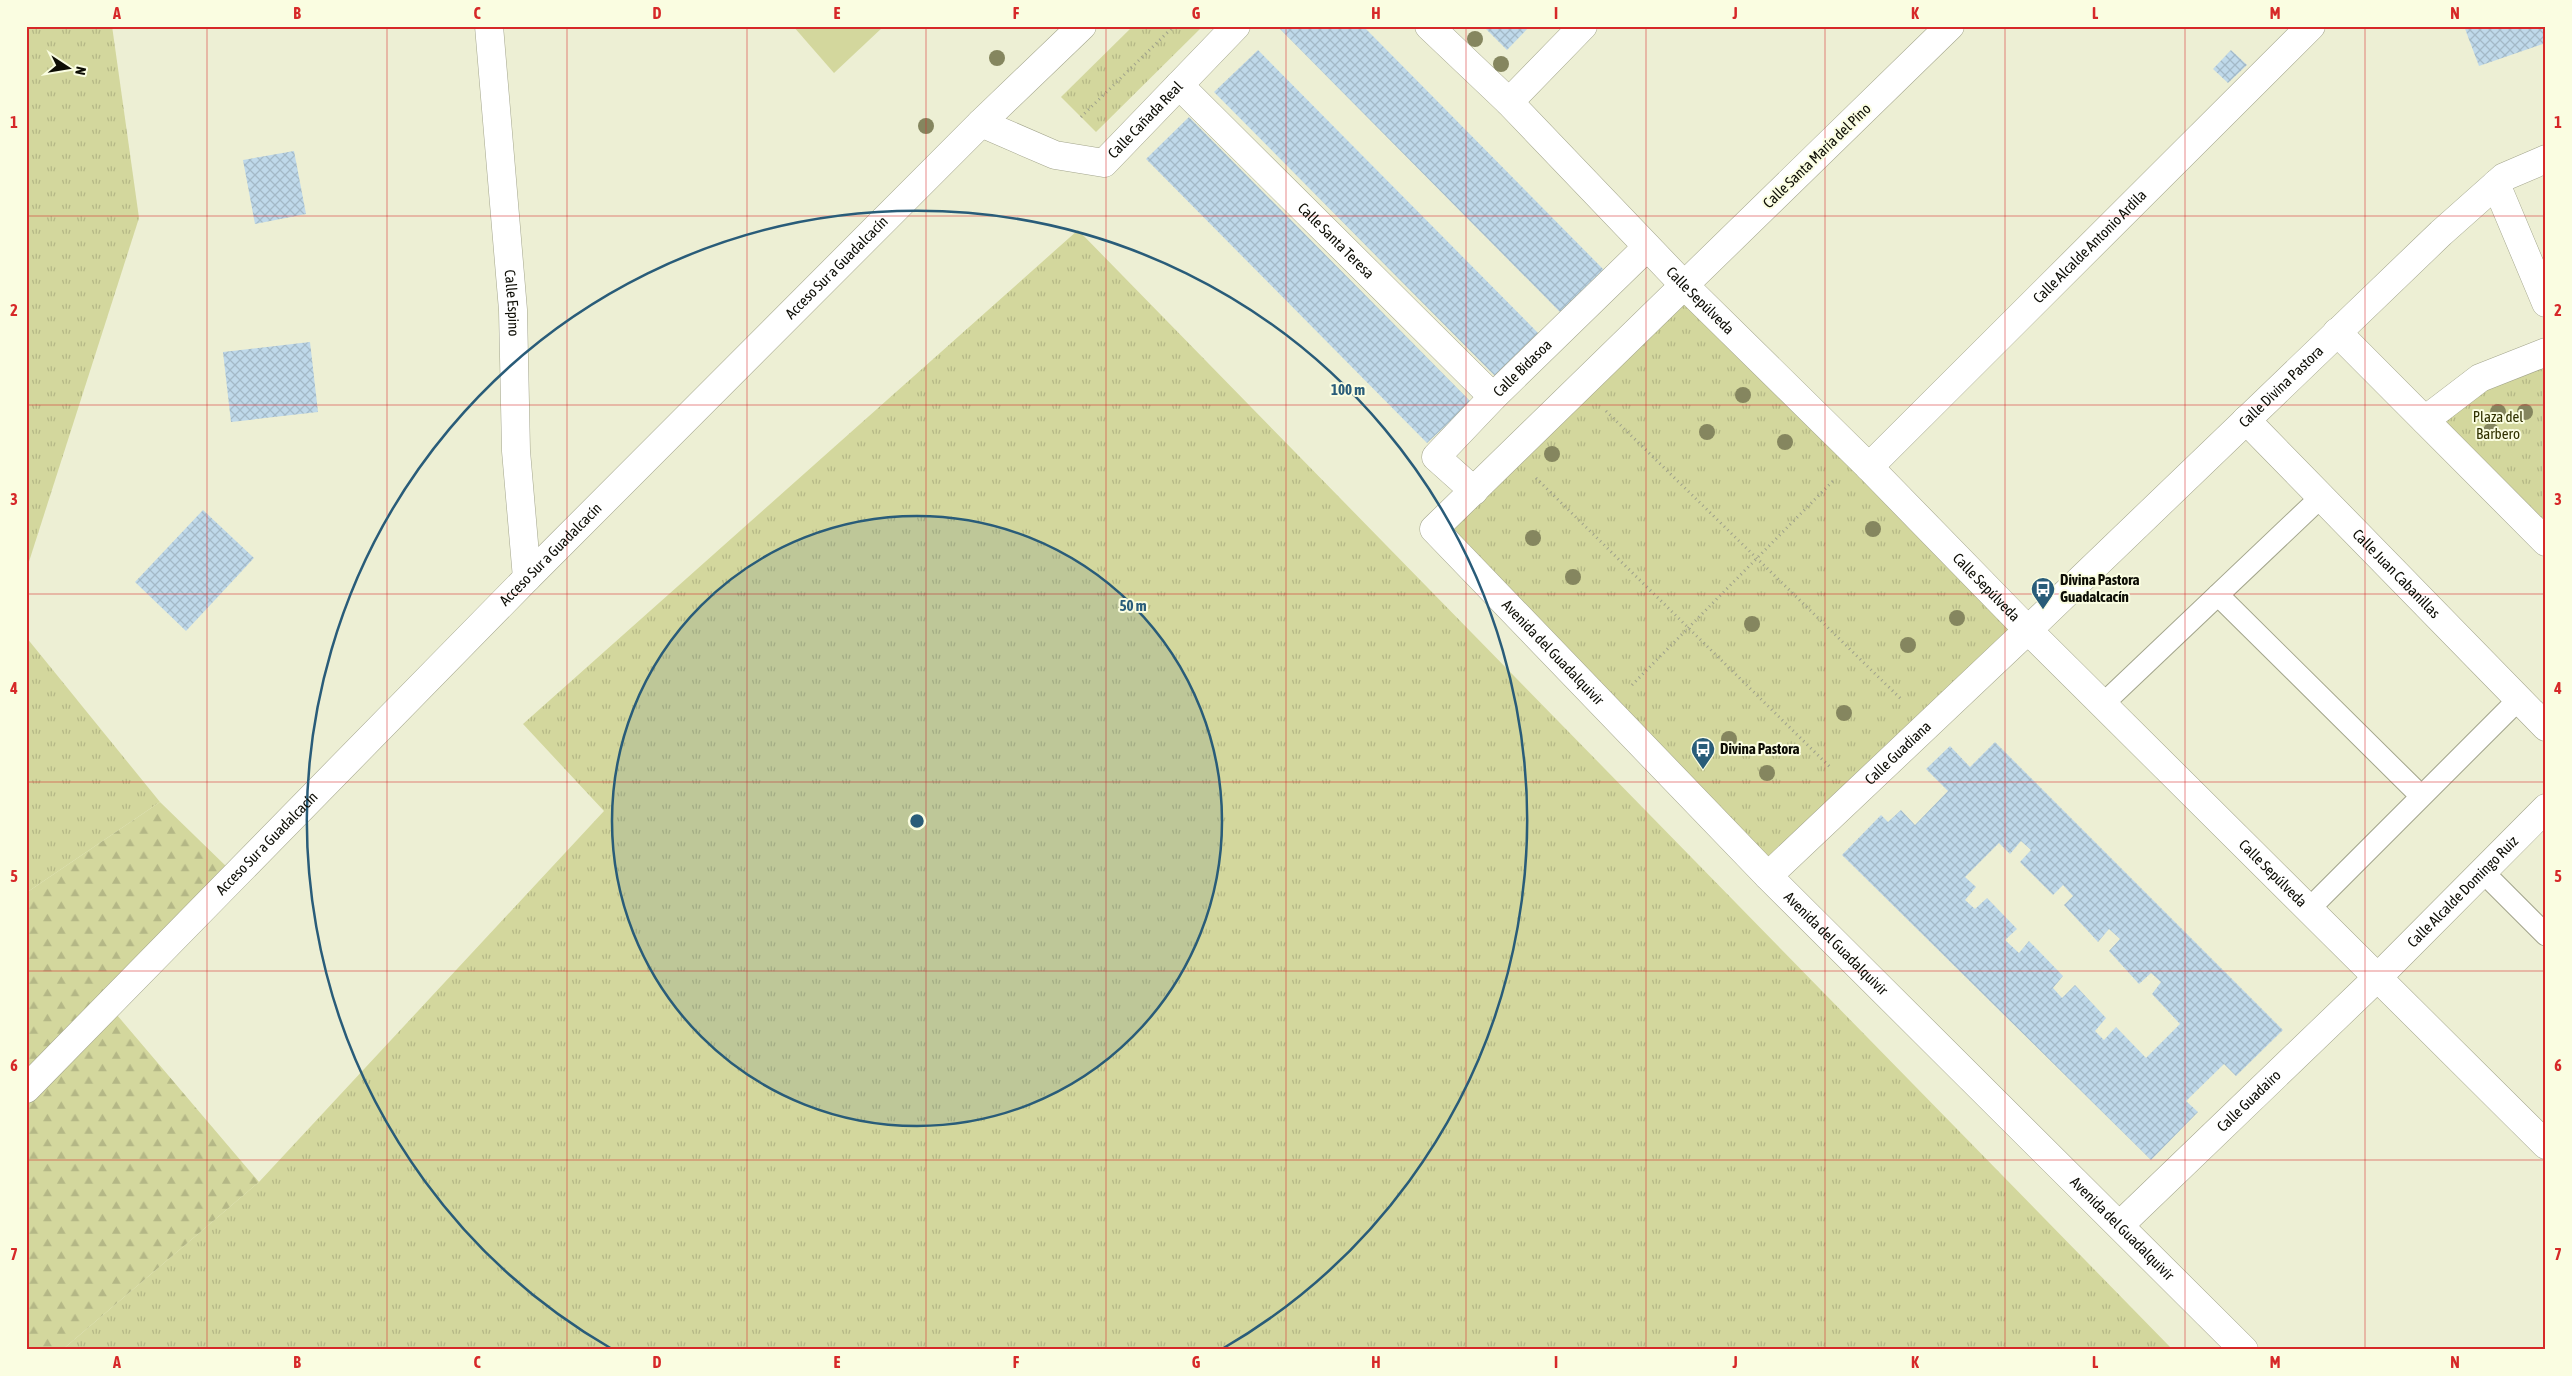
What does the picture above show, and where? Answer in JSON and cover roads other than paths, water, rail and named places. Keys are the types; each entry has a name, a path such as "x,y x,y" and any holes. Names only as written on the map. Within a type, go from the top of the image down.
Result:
{"street":[{"name":"Calle Espino","path":"489,26 513,310 516,451 527,578"},
{"name":"Acceso Sur a Guadalcacín","path":"26,1089 527,578 981,124 1082,26"},
{"name":"Calle Cañada Real","path":"981,124 1055,155 1104,164 1236,26"},
{"name":"Calle Sepúlveda","path":"1429,26 1509,102 1684,285 1864,461 2028,630 2379,976 2546,1145"},
{"path":"1509,102 1583,26"},
{"name":"Calle Santa María del Pino","path":"1684,285 1950,26"},
{"name":"Calle Alcalde Antonio Ardila","path":"1864,461 2312,26"},
{"name":"Calle Santa Teresa","path":"1179,85 1494,397"},
{"name":"Calle Divina Pastora","path":"2028,630 2441,233 2504,177 2546,159"},
{"path":"2496,184 2546,303"},
{"name":"Calle Bidasoa","path":"1474,491 1436,458 1494,397 1647,247"},
{"path":"1474,491 1684,285"},
{"path":"2337,332 2546,542"},
{"path":"2425,420 2480,378 2546,352"},
{"name":"Calle Juan Cabanillas","path":"2246,420 2546,726"},
{"name":"Avenida del Guadalquivir","path":"1474,491 1434,529 1768,876 2244,1350"},
{"name":"Calle Guadiana","path":"1768,876 2028,630"},
{"name":"Calle Alcalde Domingo Ruiz","path":"2379,976 2546,808"},
{"name":"Calle Guadairo","path":"2120,1226 2379,976"}],"lane":[{"path":"2102,704 2322,497"},
{"path":"2218,595 2421,796"},
{"path":"2310,908 2519,699"},
{"path":"2483,872 2546,935"}],"place":[{"name":"Divina Pastora Guadalcacín","path":"2043,610"},
{"name":"Divina Pastora","path":"1703,770"}],"park label":[{"name":"Plaza del Barbero","path":"2498,426"}]}
